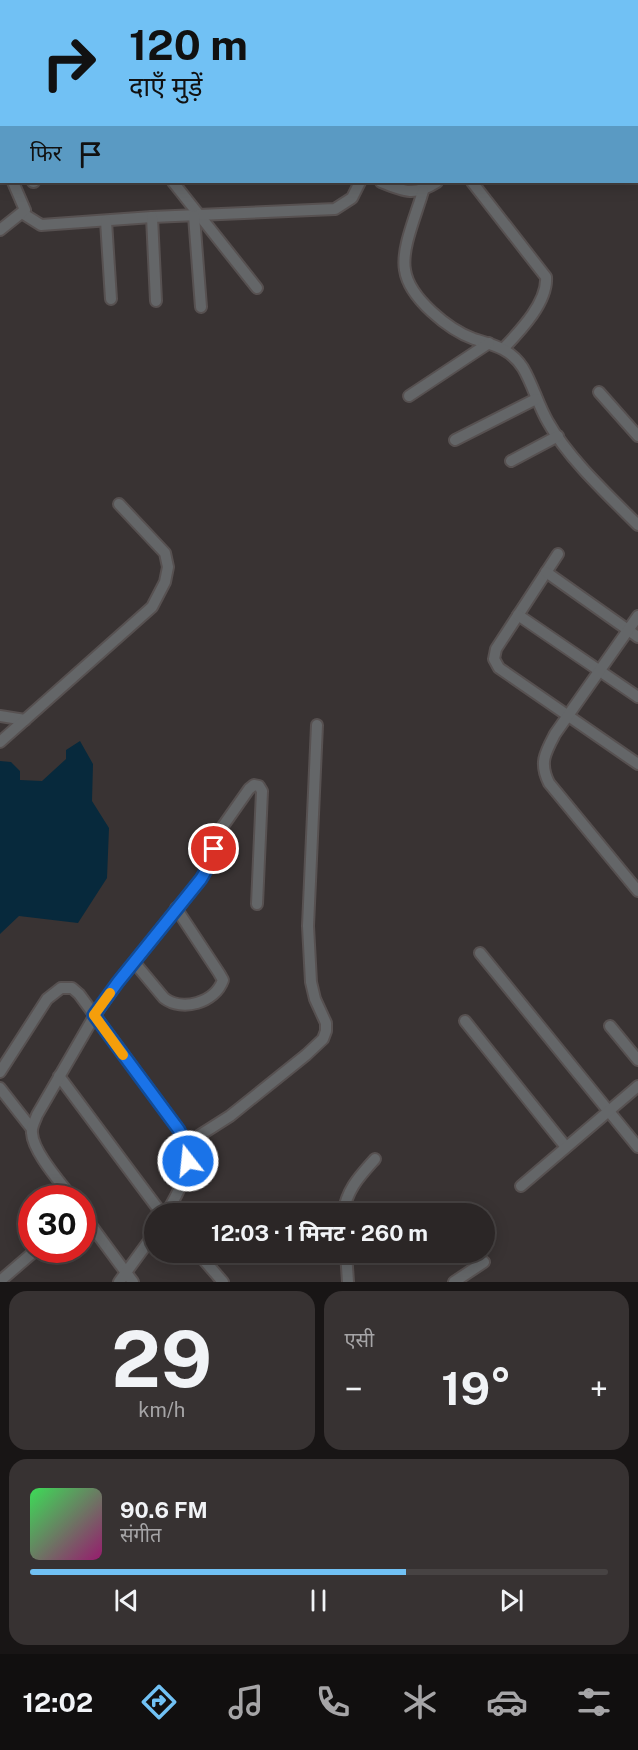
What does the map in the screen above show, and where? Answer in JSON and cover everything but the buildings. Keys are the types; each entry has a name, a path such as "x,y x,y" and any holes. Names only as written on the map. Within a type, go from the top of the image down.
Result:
{"street":[{"path":"0,230 26,210 14,183"},
{"path":"174,183 197,216 256,288"},
{"path":"22,213 41,225 152,217 335,209 352,198 360,183"},
{"path":"384,183 412,191 423,191 435,183"},
{"path":"473,183 546,277 544,295 517,334 504,348"},
{"path":"423,191 407,247 405,271 427,309 456,331 504,348 523,368 549,423 558,436 602,489 638,525"},
{"path":"197,216 201,307"},
{"path":"152,217 156,301"},
{"path":"106,221 111,299"},
{"path":"409,396 489,343"},
{"path":"599,392 638,436"},
{"path":"455,440 537,399"},
{"path":"511,461 558,436"},
{"path":"0,742 152,607 165,582 168,567 165,553 119,504"},
{"path":"558,554 496,649 494,659 499,668 638,764"},
{"path":"546,572 633,634"},
{"path":"518,615 638,697"},
{"path":"638,616 633,634 599,671 568,715 545,753 543,771 549,783 638,891"},
{"path":"0,716 25,720"},
{"path":"186,1144 230,1116 297,1062 318,1045 326,1031 326,1023 315,999 311,982 308,926 317,725"},
{"path":"60,1185 32,1137 37,1115 94,1015 201,879 211,862 216,839 223,826 254,785 259,786 262,791 257,904"},
{"path":"134,962 164,998 180,1006 191,1005 206,999 220,987 223,980 176,908"},
{"path":"480,953 638,1147"},
{"path":"0,1072 47,999 61,988 72,988 79,994 179,1130 186,1144 188,1161 185,1175 170,1203"},
{"path":"465,1021 566,1148"},
{"path":"610,1026 638,1060"},
{"path":"59,1076 156,1203"},
{"path":"521,1186 638,1086"},
{"path":"0,1088 32,1129"},
{"path":"344,1203 355,1182 375,1159"},
{"path":"96,1234 125,1279 144,1250"},
{"path":"0,1281 21,1263"},
{"path":"206,1263 223,1282"},
{"path":"347,1263 348,1282"},
{"path":"454,1282 482,1263"}],"water":[{"path":"80,741 93,764 92,801 109,828 107,878 78,923 19,916 0,934 0,761 11,762 20,771 20,780 42,781 66,759 66,750"}],"slow traffic":[{"path":"110,993 94,1015 123,1055"}],"route":[{"path":"188,1161 186,1144 179,1130 94,1015 201,879 211,862 214,849"}]}
